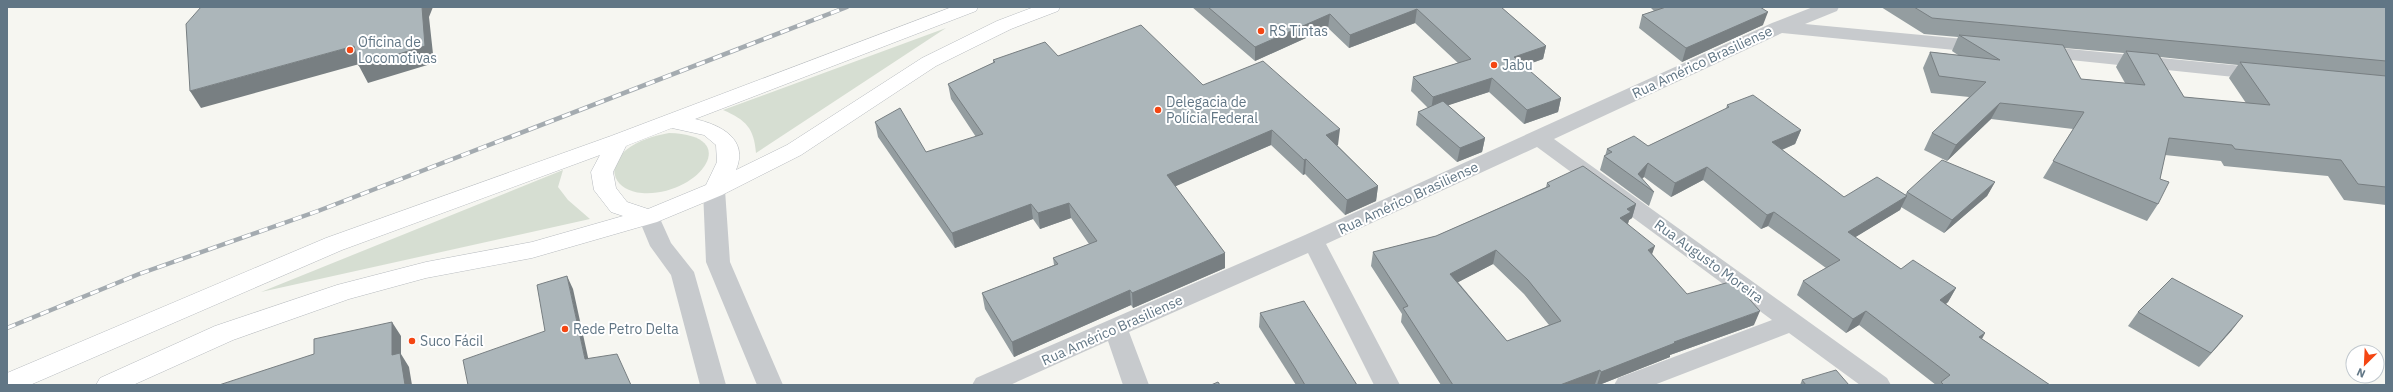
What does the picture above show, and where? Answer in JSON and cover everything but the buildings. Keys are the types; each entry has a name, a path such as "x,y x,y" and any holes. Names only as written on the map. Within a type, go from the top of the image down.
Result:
{"main road":[{"path":"7,384 334,244 672,121 969,7"},
{"path":"109,385 224,333 344,291 426,270 532,250 649,217 714,190 794,150 929,62 1004,25 1051,7"},
{"path":"672,121 699,125 722,136 729,150 728,163 714,190"},
{"path":"618,141 602,172 605,190 619,207 649,217"}],"street":[{"name":"Rua Américo Brasiliense","path":"985,385 1116,329 1312,241 1779,27 1830,7"},
{"path":"1779,27 2000,48"},
{"path":"2023,51 2284,76"},
{"name":"Rua Augusto Moreira","path":"1539,138 1878,385"},
{"path":"714,190 718,262 770,385"},
{"path":"649,217 661,246 682,272 713,385"},
{"path":"1312,241 1387,385"},
{"path":"1626,385 1792,322"},
{"path":"1116,329 1136,385"}],"shaded area":[{"path":"946,28 756,153 751,131 738,117 723,110"},
{"path":"669,133 692,136 705,144 709,154 705,165 695,176 680,186 662,192 642,193 625,188 619,183 614,171 615,164 626,150 646,139"},
{"path":"563,170 558,187 568,200 590,219 261,292"}],"railway":[{"path":"7,328 139,274 318,211 847,7"}],"place":[{"name":"RS Tintas","path":"1261,31"},
{"name":"Oficina de Locomotivas","path":"350,50"},
{"name":"Jabu","path":"1494,65"},
{"name":"Delegacia de Polícia Federal","path":"1158,110"},
{"name":"Rede Petro Delta","path":"565,329"},
{"name":"Suco Fácil","path":"412,341"}]}
